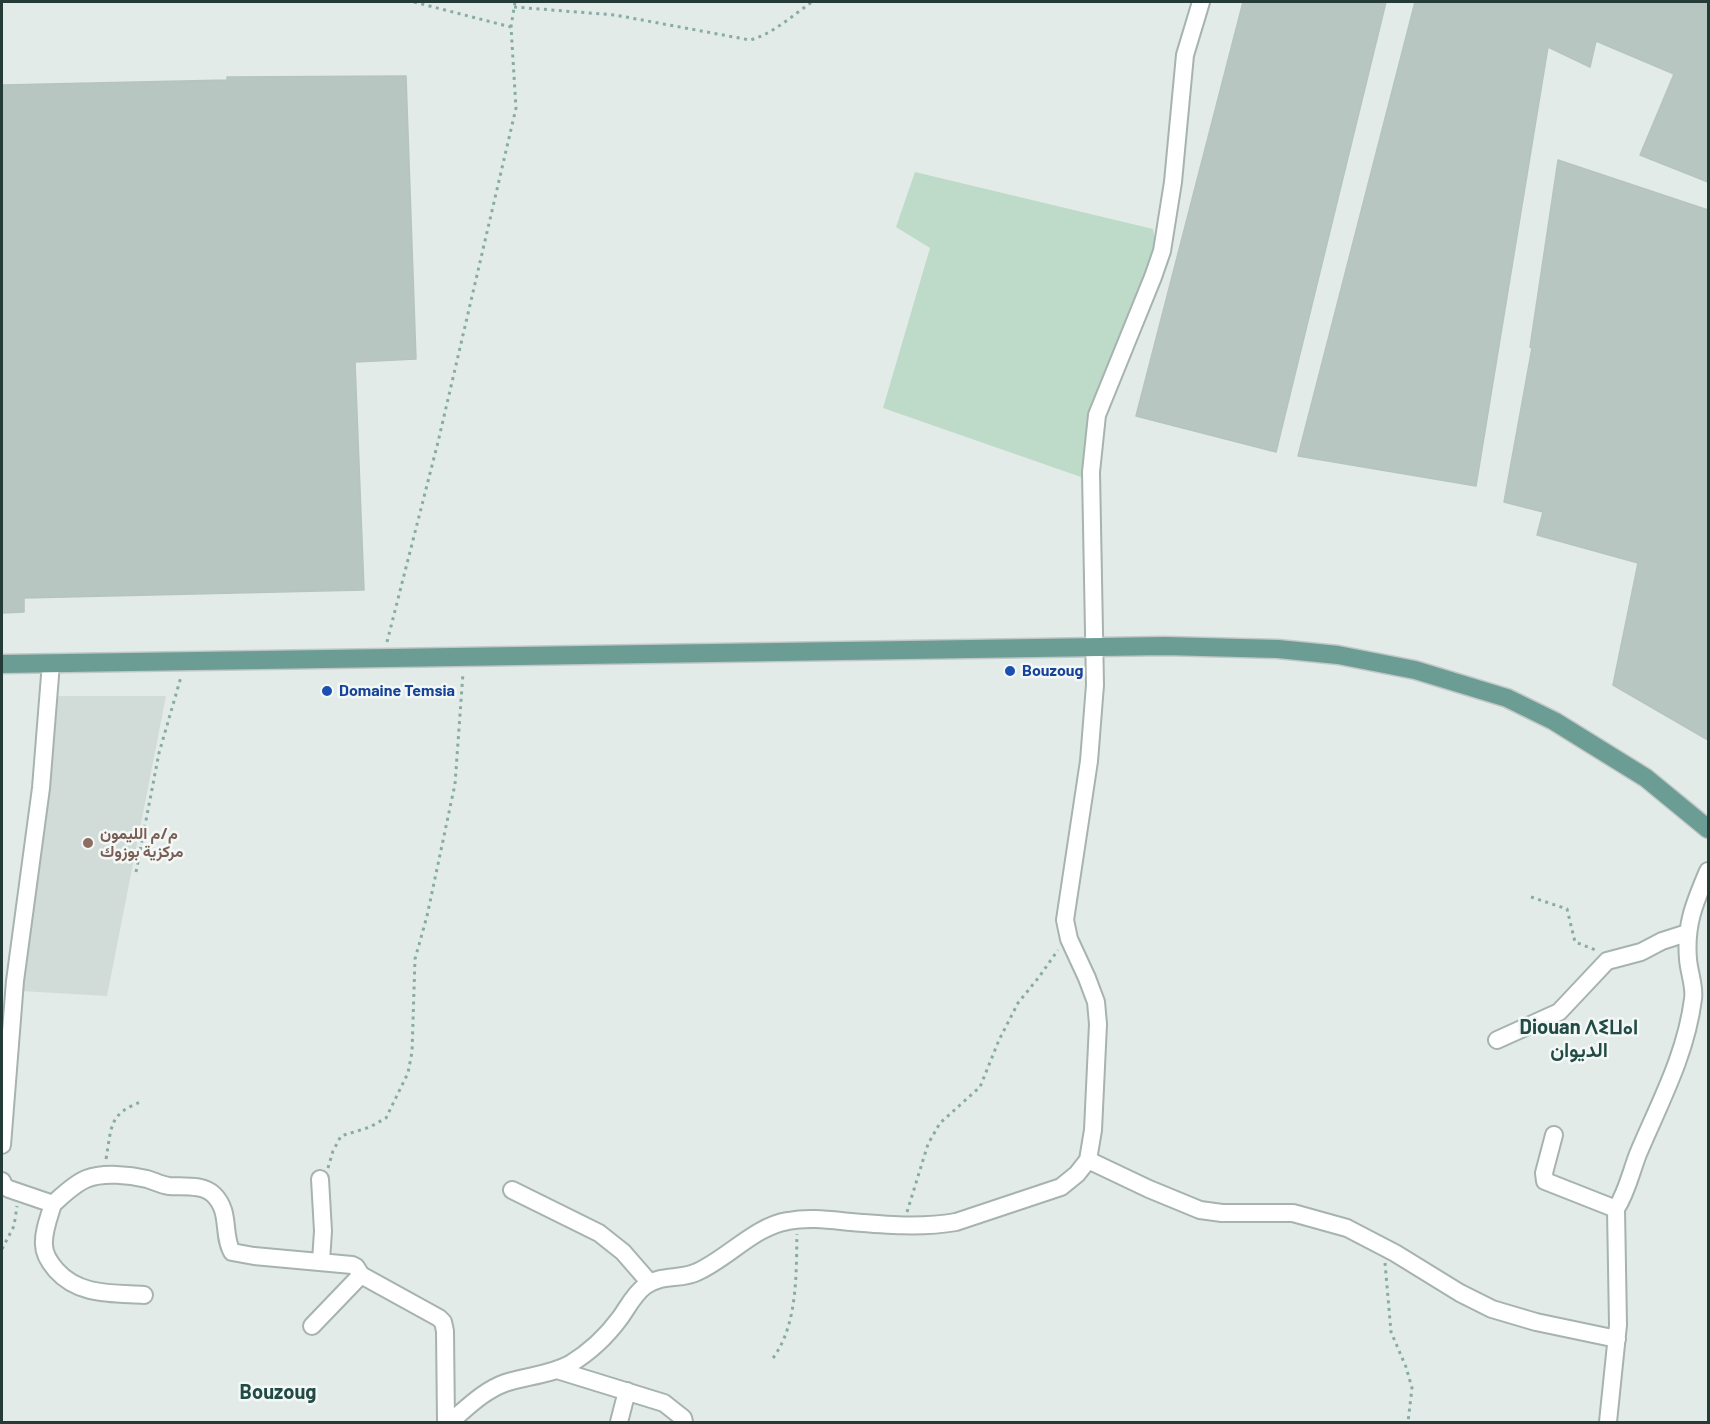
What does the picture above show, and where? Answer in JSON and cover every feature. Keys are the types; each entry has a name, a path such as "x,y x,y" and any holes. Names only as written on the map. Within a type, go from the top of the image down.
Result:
{"main road":[{"path":"2,664 1203,646 1338,655 1415,670 1507,698 1554,721 1646,778 1708,829"}],"street":[{"path":"448,1422 487,1392 528,1376 558,1370 585,1354 603,1339 639,1292 650,1283 660,1279 694,1274 766,1229 786,1221 818,1218 902,1225 956,1222 1061,1187 1077,1174 1088,1160 1093,1130 1098,1024 1096,1002 1068,935 1065,920 1089,761 1095,685 1090,472 1097,416 1162,251 1173,182 1185,55 1201,2"},
{"path":"2,1145 15,981 41,788 51,663"},
{"path":"1608,1422 1617,1338 1616,1209 1623,1198 1683,1046 1693,998 1687,933 1692,912 1708,871"},
{"path":"1497,1040 1559,1012 1607,961 1634,954 1662,940 1687,933"},
{"path":"1554,1136 1544,1173 1545,1181 1616,1209"},
{"path":"1088,1160 1200,1210 1222,1213 1293,1213 1347,1228 1492,1309 1536,1322 1617,1338"},
{"path":"144,1295 87,1290 75,1285 60,1274 47,1258 44,1237 53,1204 85,1179 124,1176 167,1185 192,1187 213,1194 225,1215 230,1249 234,1253 352,1265 361,1275 443,1322 448,1422"},
{"path":"320,1179 323,1231 321,1261"},
{"path":"2,1181 4,1186 18,1193 53,1204"},
{"path":"512,1190 599,1233 623,1252 650,1283"},
{"path":"312,1326 361,1275"},
{"path":"558,1370 664,1402 684,1419 684,1422"},
{"path":"619,1422 627,1390"}],"path":[{"path":"414,2 511,27"},
{"path":"383,658 438,442 516,108 511,27 515,2"},
{"path":"514,7 615,15 750,40 770,32 812,2"},
{"path":"320,1179 327,1169 340,1136 370,1127 386,1118 408,1073 412,1052 415,958 427,916 455,784 464,657"},
{"path":"136,872 159,753 185,661"},
{"path":"1530,897 1567,909 1575,942 1616,958"},
{"path":"902,1225 928,1144 940,1123 980,1087 999,1040 1018,1003 1068,935"},
{"path":"103,1176 114,1120 122,1110 143,1101"},
{"path":"2,1249 14,1226 18,1193"},
{"path":"773,1358 786,1337 790,1318 796,1265 797,1220"},
{"path":"1383,1247 1391,1332 1412,1388 1408,1422"}],"shaded area":[{"name":"م/م الليمون مركزية بوزوك","path":"55,696 166,696 107,996 21,991"}],"green space":[{"path":"915,172 1153,229 1157,249 1103,389 1081,477 883,408 930,248 896,227"}],"building":[{"path":"1243,2 1386,2 1276,452 1136,416"},
{"path":"1415,2 1708,2 1708,182 1640,155 1674,74 1596,41 1590,67 1548,47 1476,486 1298,456"},
{"path":"406,76 416,359 355,362 364,590 24,598 24,612 2,613 2,85 227,80 227,77"},
{"path":"1558,160 1708,210 1708,740 1613,685 1638,563 1537,535 1543,512 1504,502 1532,348 1530,347"}],"place":[{"name":"Bouzoug","path":"1010,671"},
{"name":"Domaine Temsia","path":"327,691"},
{"name":"م/م الليمون مركزية بوزوك","path":"88,843"}],"district":[{"name":"Diouan ⴷⵉⵡⴰⵏ الديوان","path":"1579,1038"},
{"name":"Bouzoug","path":"278,1392"}]}
